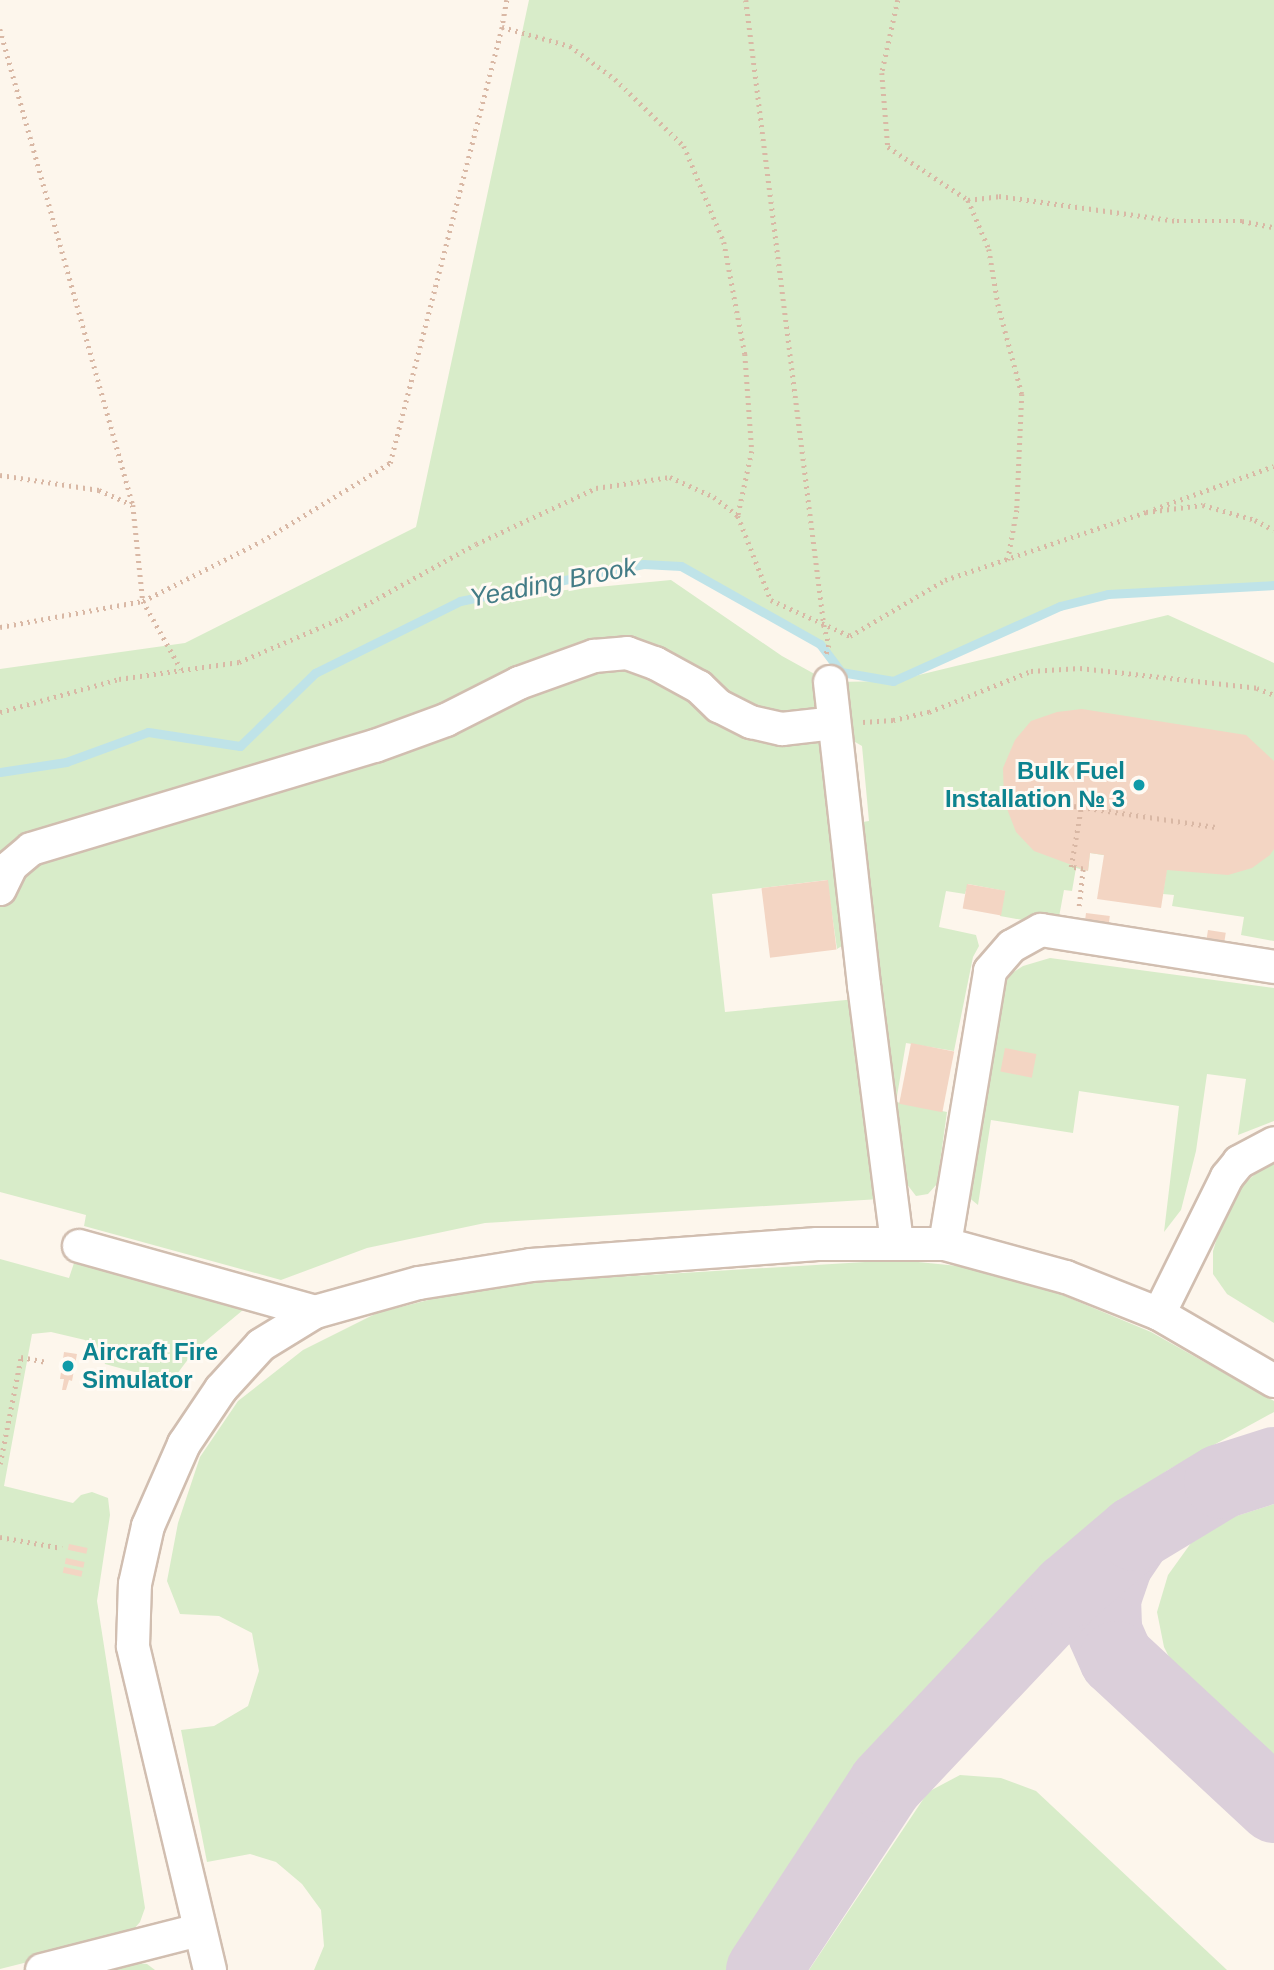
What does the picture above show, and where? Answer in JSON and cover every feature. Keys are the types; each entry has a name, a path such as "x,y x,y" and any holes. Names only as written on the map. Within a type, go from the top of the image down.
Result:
{"street":[{"path":"0,889 11,866 31,849 375,746 446,720 519,683 594,656 627,653 655,663 699,687 719,706 751,722 782,729 834,723"},
{"path":"830,682 897,1242"},
{"path":"945,1244 990,971 1006,951 1041,930 1274,967"},
{"path":"1159,1314 1227,1177 1239,1162 1274,1143"},
{"path":"210,1970 133,1646 135,1584 148,1526 184,1444 221,1390 261,1345 315,1312 419,1283 531,1265 817,1244 945,1244 1066,1277 1159,1314 1274,1381"},
{"path":"79,1245 315,1312"},
{"path":"43,1970 200,1930"}],"path":[{"path":"0,627 143,601 262,541 390,463 507,0"},
{"path":"746,0 824,625 829,645"},
{"path":"898,0 882,74 888,147 968,200 989,249 998,303 1022,394 1017,510 1008,560"},
{"path":"502,27 570,46 615,79 684,146 724,242 744,354 752,451 738,516"},
{"path":"0,29 133,505 143,601 181,669"},
{"path":"968,200 999,196 1177,221 1242,221 1274,228"},
{"path":"0,712 119,678 239,663 327,624 476,544 596,488 670,477 714,498 738,516 771,600 850,636 945,580 1274,466"},
{"path":"0,475 99,490 133,505"},
{"path":"1146,512 1203,505 1255,520 1274,530"},
{"path":"834,723 893,720 929,712 1031,671 1080,668 1257,688 1274,695"},
{"path":"1074,806 1217,827"},
{"path":"1081,808 1071,867 1083,869 1077,905 1091,908"},
{"path":"0,1464 21,1357 47,1362"},
{"path":"0,1537 62,1548"}],"green space":[{"path":"529,0 1274,0 1274,585 1108,594 1060,606 898,680 1168,615 1274,663 1274,941 1241,935 1244,917 1172,906 1174,895 1163,894 1167,865 1090,853 1088,871 1076,868 1072,891 1064,890 1059,917 1023,920 1000,916 1005,891 968,884 965,894 946,891 939,927 976,935 979,946 973,957 954,1051 906,1043 896,1102 947,1112 937,1184 928,1194 916,1196 906,1183 900,1167 856,823 869,821 862,746 843,735 838,682 888,681 841,672 820,644 681,566 643,564 470,599 671,580 782,656 820,677 845,944 837,949 827,880 712,894 725,1012 856,999 880,1199 485,1223 367,1248 281,1280 84,1226 86,1215 0,1192 0,669 185,643 416,527"},
{"path":"1050,958 1274,988 1274,1121 1238,1135 1246,1079 1207,1074 1196,1151 1181,1210 1164,1232 1179,1106 1079,1091 1073,1133 991,1120 978,1205 967,1196 1001,989 1012,973 1023,966"},
{"path":"1274,1164 1274,1323 1227,1294 1213,1274 1213,1251 1221,1225 1241,1187 1256,1173"},
{"path":"0,1259 69,1278 75,1260 243,1310 195,1350 171,1382 105,1364 101,1351 85,1340 51,1332 32,1334 4,1486 73,1503 81,1495 92,1492 108,1498 110,1515 97,1601 145,1908 140,1922 127,1937 0,1969"},
{"path":"898,1260 958,1266 1055,1292 1151,1332 1274,1401 1274,1412 1168,1470 1065,1545 854,1778 728,1970 314,1970 324,1946 321,1910 302,1884 276,1862 250,1854 207,1862 181,1730 214,1726 248,1706 259,1671 252,1633 219,1616 180,1614 167,1581 178,1523 200,1457 238,1401 303,1350 377,1313 460,1292 549,1281"},
{"path":"1274,1504 1274,1756 1172,1663 1164,1647 1157,1612 1168,1575 1191,1543 1227,1519"},
{"path":"960,1775 1001,1778 1036,1791 1227,1970 809,1970 928,1792"},
{"path":"125,1962 147,1964 155,1970 74,1970"}],"building":[{"name":"Bulk Fuel Installation № 3","path":"1082,709 1246,735 1274,761 1274,849 1270,855 1252,868 1228,875 1167,870 1161,908 1097,899 1104,855 1090,853 1088,871 1034,851 1016,832 1004,801 1003,768 1015,740 1031,721 1057,712"},
{"path":"828,880 837,949 770,958 761,888"},
{"path":"967,884 1005,891 1001,915 963,909"},
{"path":"1086,913 1110,916 1109,926 1085,923"},
{"path":"1208,930 1226,933 1225,941 1207,938"},
{"path":"911,1043 954,1051 942,1112 899,1104"},
{"path":"1005,1048 1036,1054 1032,1078 1000,1072"},
{"name":"Aircraft Fire Simulator","path":"64,1352 77,1354 72,1381 69,1380 66,1390 62,1390 64,1379 60,1379"},
{"path":"69,1544 88,1548 86,1554 68,1550"},
{"path":"66,1558 85,1562 83,1568 65,1564"},
{"path":"64,1567 83,1571 81,1577 63,1573"}],"waterway":[{"name":"Yeading Brook","path":"0,772 66,762 148,732 240,746 315,673 460,601 643,564 681,566 820,644 841,672 893,681 1060,606 1108,594 1274,585"}],"taxiway":[{"path":"763,1970 885,1784 1068,1590 1135,1533 1221,1481 1274,1464"},
{"path":"1135,1533 1115,1563 1103,1597 1104,1631 1116,1658 1274,1805"}],"place":[{"name":"Bulk Fuel Installation № 3","path":"1139,785"},
{"name":"Aircraft Fire Simulator","path":"68,1366"}]}
